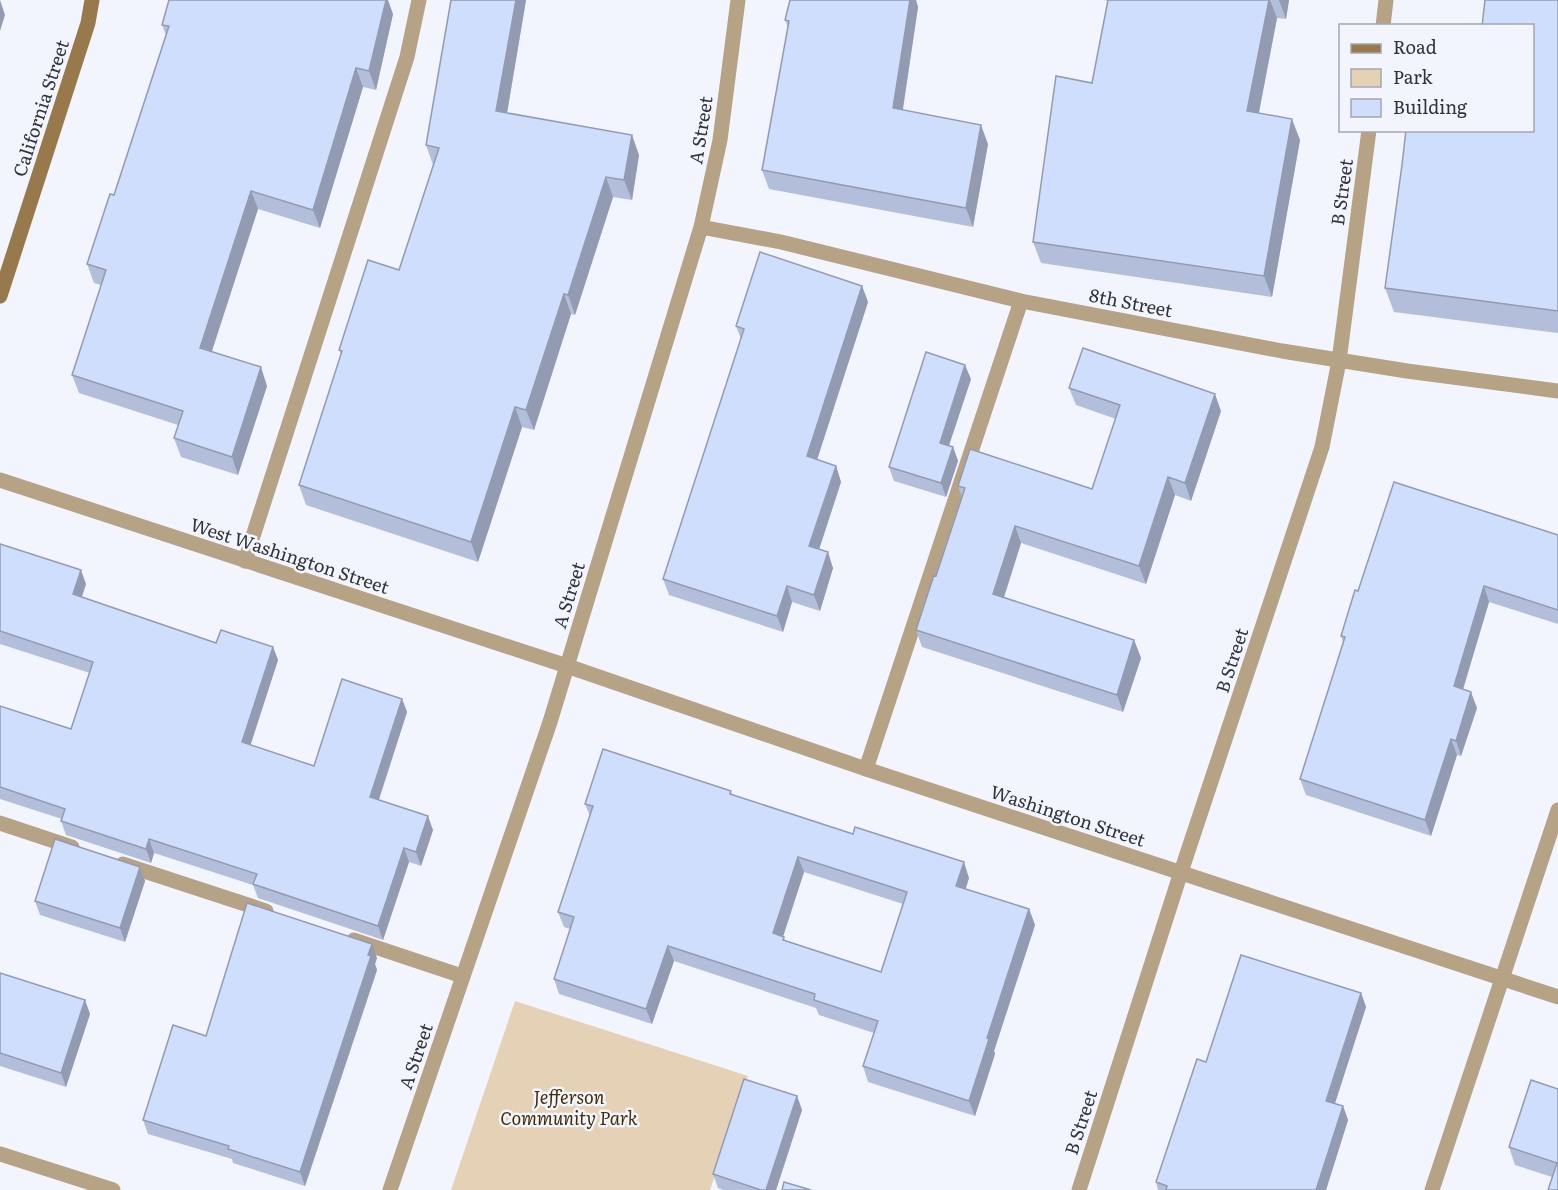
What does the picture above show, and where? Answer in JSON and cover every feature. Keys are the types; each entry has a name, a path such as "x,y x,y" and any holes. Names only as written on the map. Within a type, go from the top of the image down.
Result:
{"street":[{"name":"California Street","path":"0,296 88,23 92,0"},
{"path":"245,561 407,57 419,0"},
{"name":"A Street","path":"390,1190 567,666 701,228 720,140 738,0"},
{"path":"1383,24 1386,0"},
{"name":"B Street","path":"1079,1190 1181,872 1322,447 1339,360 1369,132"},
{"name":"8th Street","path":"701,228 781,242 1021,301 1339,360 1558,391"},
{"path":"866,769 1021,301"},
{"name":"West Washington Street","path":"0,480 567,666"},
{"name":"Washington Street","path":"567,666 866,769 1558,997"},
{"path":"1432,1190 1558,810"},
{"path":"0,823 90,853"},
{"path":"113,860 282,916"},
{"path":"338,935 462,976"},
{"path":"0,1154 113,1190"}],"green space":[{"name":"Jefferson Community Park","path":"515,1001 748,1076 710,1190 451,1190"}],"building":[{"path":"169,0 386,0 369,71 356,68 313,210 251,191 200,348 261,367 232,457 174,438 183,411 72,375 106,270 87,264 110,194 114,195 169,26 162,25"},
{"path":"451,0 516,0 496,111 632,135 624,180 606,177 568,295 564,294 526,410 515,407 471,542 299,485 342,351 339,350 368,260 399,270 439,148 426,145"},
{"path":"790,0 910,0 893,108 981,125 966,208 762,170 789,21 785,20"},
{"path":"1108,0 1269,0 1247,111 1292,119 1264,276 1033,242 1056,76 1092,83"},
{"path":"1485,0 1558,0 1558,311 1385,288 1406,132 1534,132 1534,24 1482,24"},
{"path":"760,252 862,286 807,456 836,466 809,546 828,552 814,595 787,586 777,616 663,579 744,329 736,326"},
{"path":"1083,348 1215,394 1185,483 1168,477 1139,566 1015,526 993,594 1134,640 1117,695 916,630 965,488 958,486 970,449 1092,489 1120,405 1069,388"},
{"path":"926,352 965,365 940,443 953,447 941,483 889,467"},
{"path":"1394,482 1558,535 1558,610 1484,586 1454,686 1471,692 1456,741 1451,739 1425,820 1300,779 1345,637 1341,636 1355,590 1358,591"},
{"path":"0,544 81,570 73,594 216,643 221,630 273,647 242,742 314,766 342,679 402,699 370,797 428,816 416,852 404,848 378,926 253,884 257,874 149,839 146,849 61,821 65,809 0,787 0,706 71,729 93,662 0,631"},
{"path":"603,749 853,834 855,827 964,862 956,886 1029,909 969,1101 863,1066 878,1021 814,1000 815,994 668,946 646,1009 554,979 574,917 558,912 593,806 585,804","holes":["798,857 907,892 881,972 783,940 784,937 773,933"]},
{"path":"55,839 140,867 120,928 35,901"},
{"path":"247,903 372,944 368,955 371,956 300,1172 228,1149 229,1146 143,1120 173,1025 206,1036"},
{"path":"1241,955 1361,993 1326,1101 1343,1106 1316,1190 1166,1190 1167,1186 1156,1182 1197,1059 1206,1062"},
{"path":"0,973 85,1000 61,1073 0,1053"},
{"path":"744,1079 797,1096 766,1190 713,1174"},
{"path":"1531,1080 1558,1089 1558,1190 1548,1190 1557,1163 1509,1147"},
{"path":"784,1182 811,1190 782,1190"}]}
